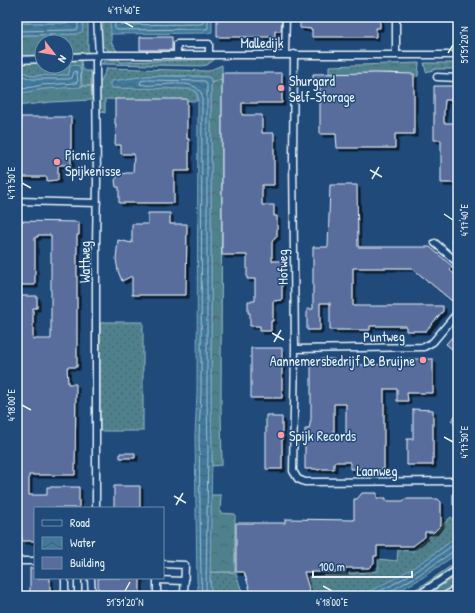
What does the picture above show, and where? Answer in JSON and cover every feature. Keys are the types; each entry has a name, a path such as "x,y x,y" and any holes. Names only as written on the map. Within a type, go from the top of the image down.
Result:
{"main road":[{"path":"447,596 458,588"}],"street":[{"name":"Wattweg","path":"96,507 96,61 99,56 97,17"},
{"path":"286,17 286,54"},
{"path":"396,17 396,54"},
{"path":"177,54 177,44 209,44 209,54"},
{"name":"Malledijk","path":"74,57 177,54 458,55"},
{"name":"Hofweg","path":"294,54 293,160 295,349 293,471 298,479"},
{"path":"17,60 34,59"},
{"path":"437,77 458,78"},
{"path":"17,202 97,203"},
{"path":"435,244 458,263"},
{"name":"Puntweg","path":"295,349 424,347 433,342 458,312"},
{"name":"Laanweg","path":"298,479 305,482 458,481"},
{"path":"17,561 34,561"},
{"path":"164,564 185,565 185,580 184,596 157,596 157,579 185,580"},
{"path":"417,596 458,569"},
{"path":"65,579 65,596"},
{"path":"78,579 78,596"},
{"path":"91,579 92,596"}],"green space":[{"path":"17,17 88,17 88,54 74,55 74,34 76,34 17,19"},
{"path":"103,17 194,17 111,34 111,42 117,51 111,52 101,45 100,27 103,27"},
{"path":"17,35 34,35 34,57 17,58"},
{"path":"117,58 121,62 215,59 207,65 201,66 101,64 107,59"},
{"path":"74,59 78,59 81,61 82,69 91,71 91,86 82,86 81,67 74,66"},
{"path":"34,62 34,74 69,75 33,76 17,70 17,63"},
{"path":"419,63 418,76 413,79 393,73 329,74 329,66"},
{"path":"424,63 458,63 458,69 436,69 426,72"},
{"path":"222,65 222,79 211,83 210,78 199,76 147,76 112,81 110,83 112,88 191,89 197,94 197,101 105,99 105,113 100,111 99,85 107,68 208,71"},
{"path":"222,79 222,465 212,466 211,83"},
{"path":"91,86 92,100 51,102 17,106 17,94 43,89"},
{"path":"103,322 143,322 143,431 101,431 100,429 100,324"},
{"path":"211,495 221,495 220,513 235,514 235,572 210,572"},
{"path":"451,517 457,521 458,519 458,536 412,570 385,585 359,596 312,596 308,577 378,571 378,559 397,561 398,550 413,551"},
{"path":"458,561 458,564 409,596 403,596 428,582"},
{"path":"210,572 235,572 244,596 211,596"},
{"path":"458,575 458,584 443,594 425,596"}],"water":[{"path":"212,17 212,32 208,33 111,34 110,18"},
{"path":"17,19 80,19 83,24 82,32 76,34 17,35"},
{"path":"74,65 80,66 81,87 43,89 17,94 17,70 33,76 74,74"},
{"path":"147,76 207,77 210,78 211,83 211,596 199,596 197,581 195,435 197,393 198,95 196,91 191,89 111,88 110,86 110,82 112,81"},
{"path":"458,536 458,553 422,578 390,596 359,596 410,569 434,554"}],"building":[{"path":"217,17 282,17 281,31 275,31 275,37 217,37"},
{"path":"300,17 380,17 380,28 376,28 376,37 312,37 312,29 300,28"},
{"path":"140,37 172,37 172,50 140,50"},
{"path":"222,73 282,73 282,103 242,103 242,115 262,115 262,133 274,133 274,185 262,185 262,205 274,205 274,216 277,216 277,237 275,237 272,242 272,261 282,261 282,300 273,301 273,321 271,321 271,331 260,331 260,326 250,326 248,301 255,301 255,279 247,279 247,255 222,255"},
{"path":"313,74 414,74 414,134 395,134 395,148 337,148 336,134 320,134 320,84 313,84"},
{"path":"434,86 458,86 458,100 445,100 444,111 444,123 458,123 458,139 456,139 456,183 441,183 441,140 434,140"},
{"path":"115,99 187,99 189,171 174,171 174,203 119,203 119,187 116,187 115,180 119,175 133,173 134,154 121,154 121,145 115,145"},
{"path":"21,117 71,117 71,165 58,165 58,180 47,181 47,177 21,177"},
{"path":"330,185 357,185 358,247 430,247 453,267 450,270 458,278 458,293 452,301 412,268 353,268 353,306 443,306 443,311 426,331 406,331 406,326 370,326 370,330 330,330 330,303 320,303 320,330 307,330 307,309 313,309 313,247 328,247"},
{"path":"148,213 170,213 170,224 187,224 186,295 132,295 132,276 122,281 118,271 116,259 118,240 132,243 132,224 148,224"},
{"path":"17,221 79,222 79,235 77,235 77,367 67,367 68,384 76,384 75,475 29,475 29,495 47,495 47,487 79,487 79,507 34,507 34,541 22,541 21,525 17,525 17,296 37,296 37,308 33,308 33,339 51,339 51,235 38,235 38,237 35,237 35,285 17,285"},
{"path":"458,233 458,248 451,242"},
{"path":"458,330 458,354 446,344"},
{"path":"251,348 282,348 282,398 251,398"},
{"path":"311,359 334,359 334,364 366,365 368,363 369,365 390,364 390,359 433,359 433,393 407,393 408,401 397,401 397,389 384,389 384,469 350,469 350,462 334,462 334,469 305,469 305,429 309,429 311,419","holes":["334,404 346,404 346,437 334,437"]},
{"path":"413,409 433,410 433,465 407,465 407,439 413,439"},
{"path":"458,412 458,427 451,421"},
{"path":"266,415 272,415 272,417 282,417 282,469 266,469"},
{"path":"120,453 135,453 135,458 120,458"},
{"path":"114,486 140,486 140,507 114,507"},
{"path":"362,493 377,493 377,498 386,498 386,501 403,501 405,499 438,499 441,502 441,525 434,532 425,532 425,537 413,546 377,546 377,556 374,556 374,563 369,568 345,568 345,572 304,572 311,596 252,596 244,572 236,572 236,523 285,523 285,520 287,519 354,520 354,499 357,499"},
{"path":"453,493 458,493 458,505 453,505"},
{"path":"30,568 34,568 34,579 50,579 50,596 30,596"},
{"path":"98,579 140,579 140,596 98,596"}],"place":[{"name":"Shurgard Self-Storage","path":"281,88"},
{"name":"Picnic Spijkenisse","path":"57,162"},
{"name":"Aannemersbedrijf De Bruijne","path":"423,360"},
{"name":"Spijk Records","path":"281,435"}]}
